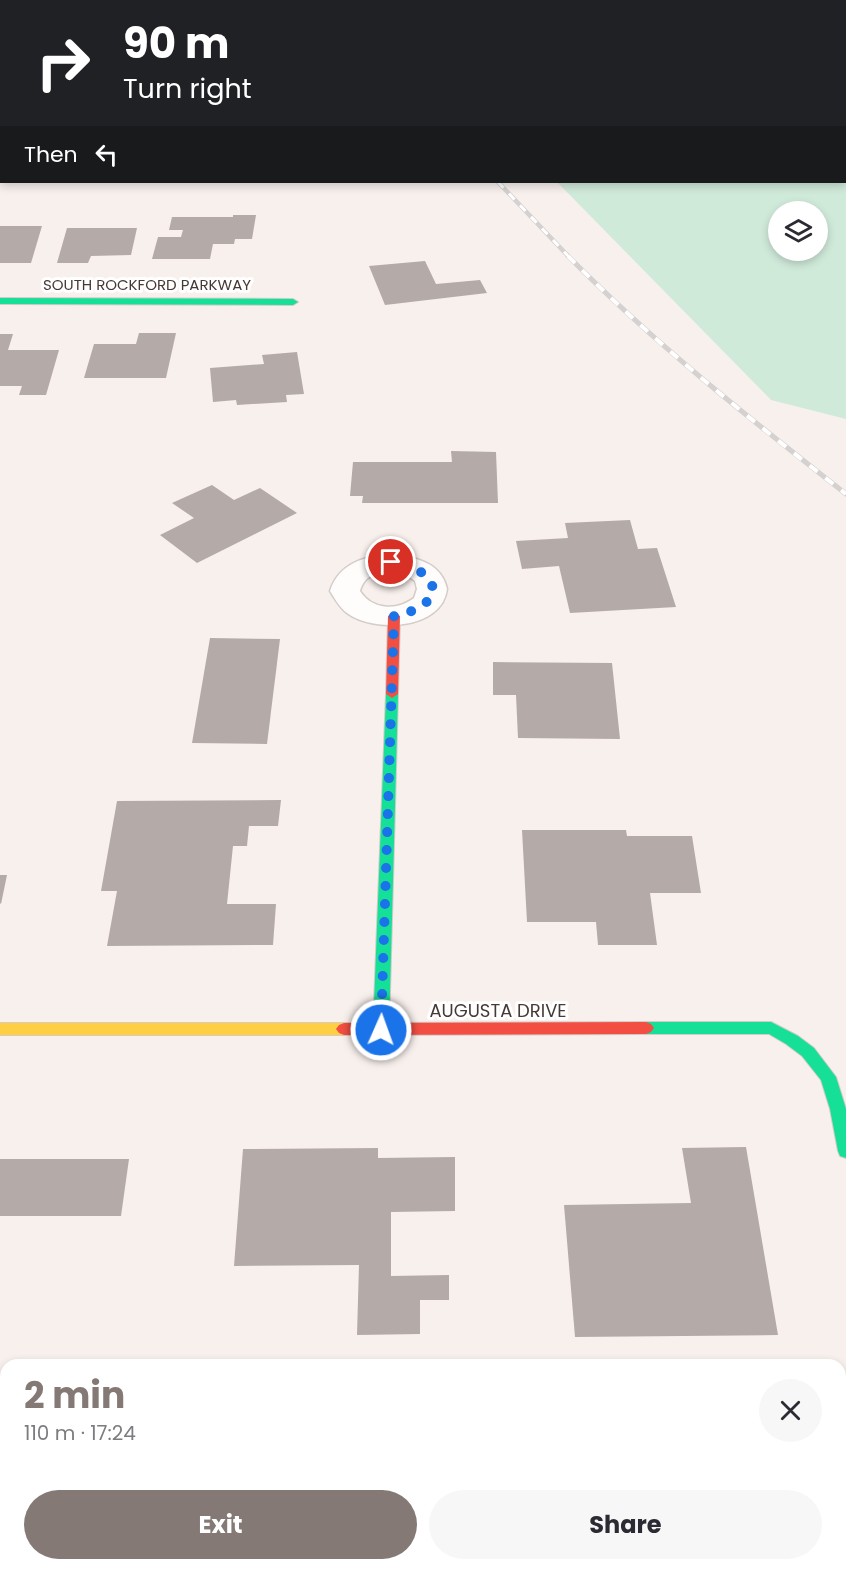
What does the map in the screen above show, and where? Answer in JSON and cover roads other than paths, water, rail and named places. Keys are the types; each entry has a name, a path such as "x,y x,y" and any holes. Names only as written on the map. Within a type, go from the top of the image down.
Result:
{"street":[{"name":"SOUTH ROCKFORD PARKWAY","path":"0,301 293,302"},
{"path":"381,1030 394,616"},
{"name":"AUGUSTA DRIVE","path":"0,1029 771,1028 799,1042 822,1064 835,1091 846,1151"}],"railway":[{"path":"499,183 569,257"},
{"path":"569,257 668,350 846,494"}]}
